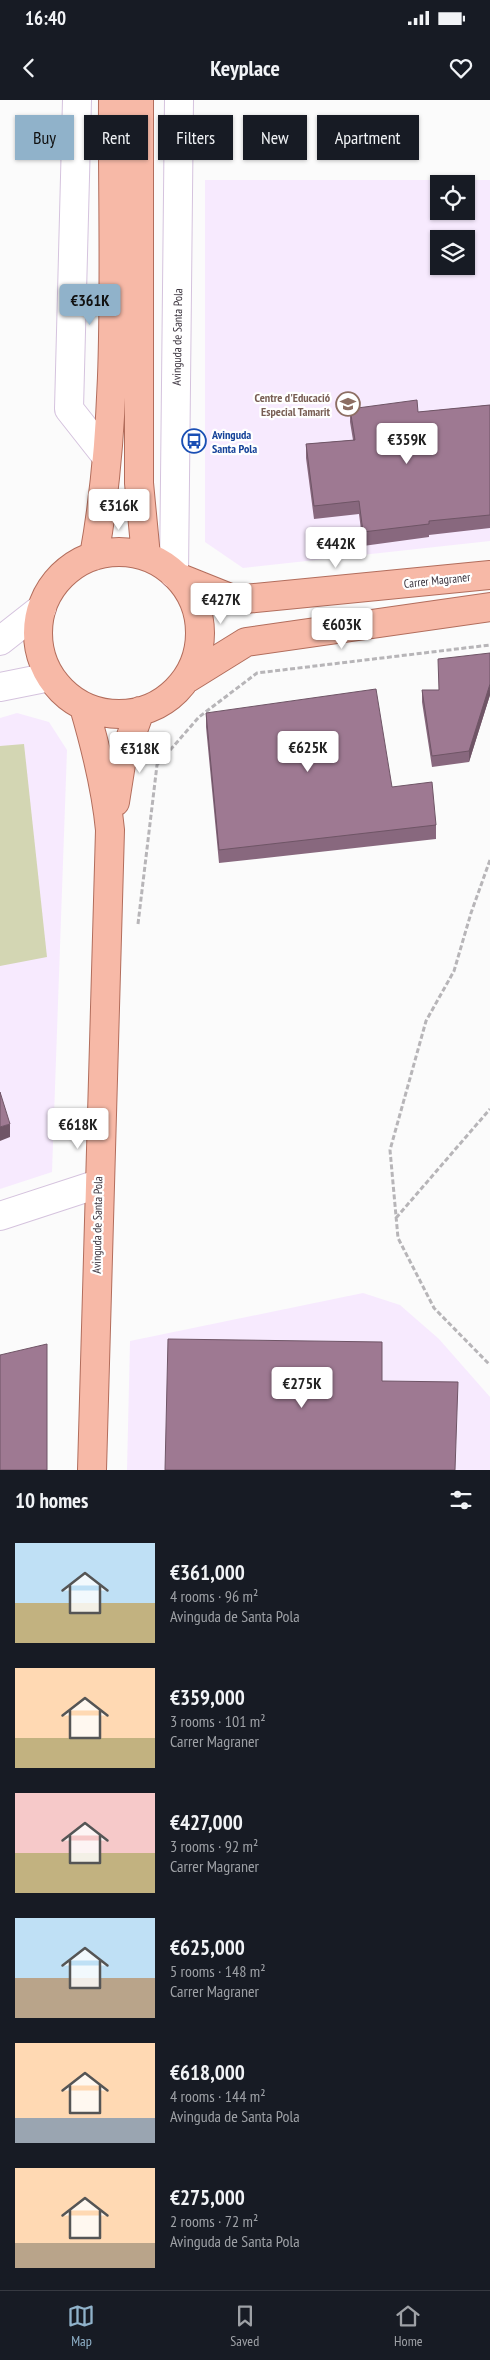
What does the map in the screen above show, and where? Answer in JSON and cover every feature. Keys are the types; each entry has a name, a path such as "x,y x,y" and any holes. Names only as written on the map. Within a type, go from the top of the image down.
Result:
{"main road":[{"path":"94,556 102,509 111,391 113,100"},
{"path":"139,100 139,483 146,556"},
{"path":"188,678 200,647 199,612 177,576 146,556 112,552 94,556 70,567 54,584 42,608 40,650 50,678 62,691 84,707 118,715 154,708 172,696 188,678 246,642 490,606"},
{"name":"Carrer Magraner","path":"177,576 235,600 490,574"},
{"name":"Avinguda de Santa Pola","path":"84,707 99,757 108,800 110,830 98,1184 92,1470"},
{"name":"Avinguda de Santa Pola","path":"110,830 121,764 140,711"}],"street":[{"path":"78,100 69,409 106,456"},
{"name":"Avinguda de Santa Pola","path":"177,576 179,100"},
{"path":"0,641 42,608"},
{"path":"0,687 50,678"},
{"path":"0,1216 98,1184"}],"path":[{"path":"137,934 157,765 199,717 256,673 490,645"},
{"path":"490,860 471,913 454,971 426,1021 390,1150 398,1238 434,1308 490,1365"},
{"path":"396,1218 490,1109"}],"shaded area":[{"name":"Centre d'Educació Especial Tamarit","path":"205,180 430,180 430,220 475,220 475,180 490,180 490,541 243,568 205,542"},
{"path":"17,713 49,722 67,750 52,1172 0,1189 0,718"},
{"path":"363,1293 400,1305 439,1339 490,1397 490,1470 127,1470 130,1341"}],"green space":[{"path":"24,744 47,957 0,966 0,746"}],"building":[{"path":"417,400 418,412 490,405 490,515 429,521 429,524 363,532 359,501 314,506 306,444 355,440 350,409"},
{"path":"490,653 490,684 469,751 432,756 422,690 439,690 438,659"},
{"path":"376,689 392,787 432,782 436,825 219,850 206,713"},
{"path":"0,1092 10,1124 0,1127"},
{"path":"168,1339 382,1342 382,1381 458,1382 455,1470 165,1470"},
{"path":"47,1344 47,1470 0,1470 0,1355"}],"place":[{"name":"Centre d'Educació Especial Tamarit","path":"348,404"},
{"name":"Avinguda Santa Pola","path":"194,441"}]}
